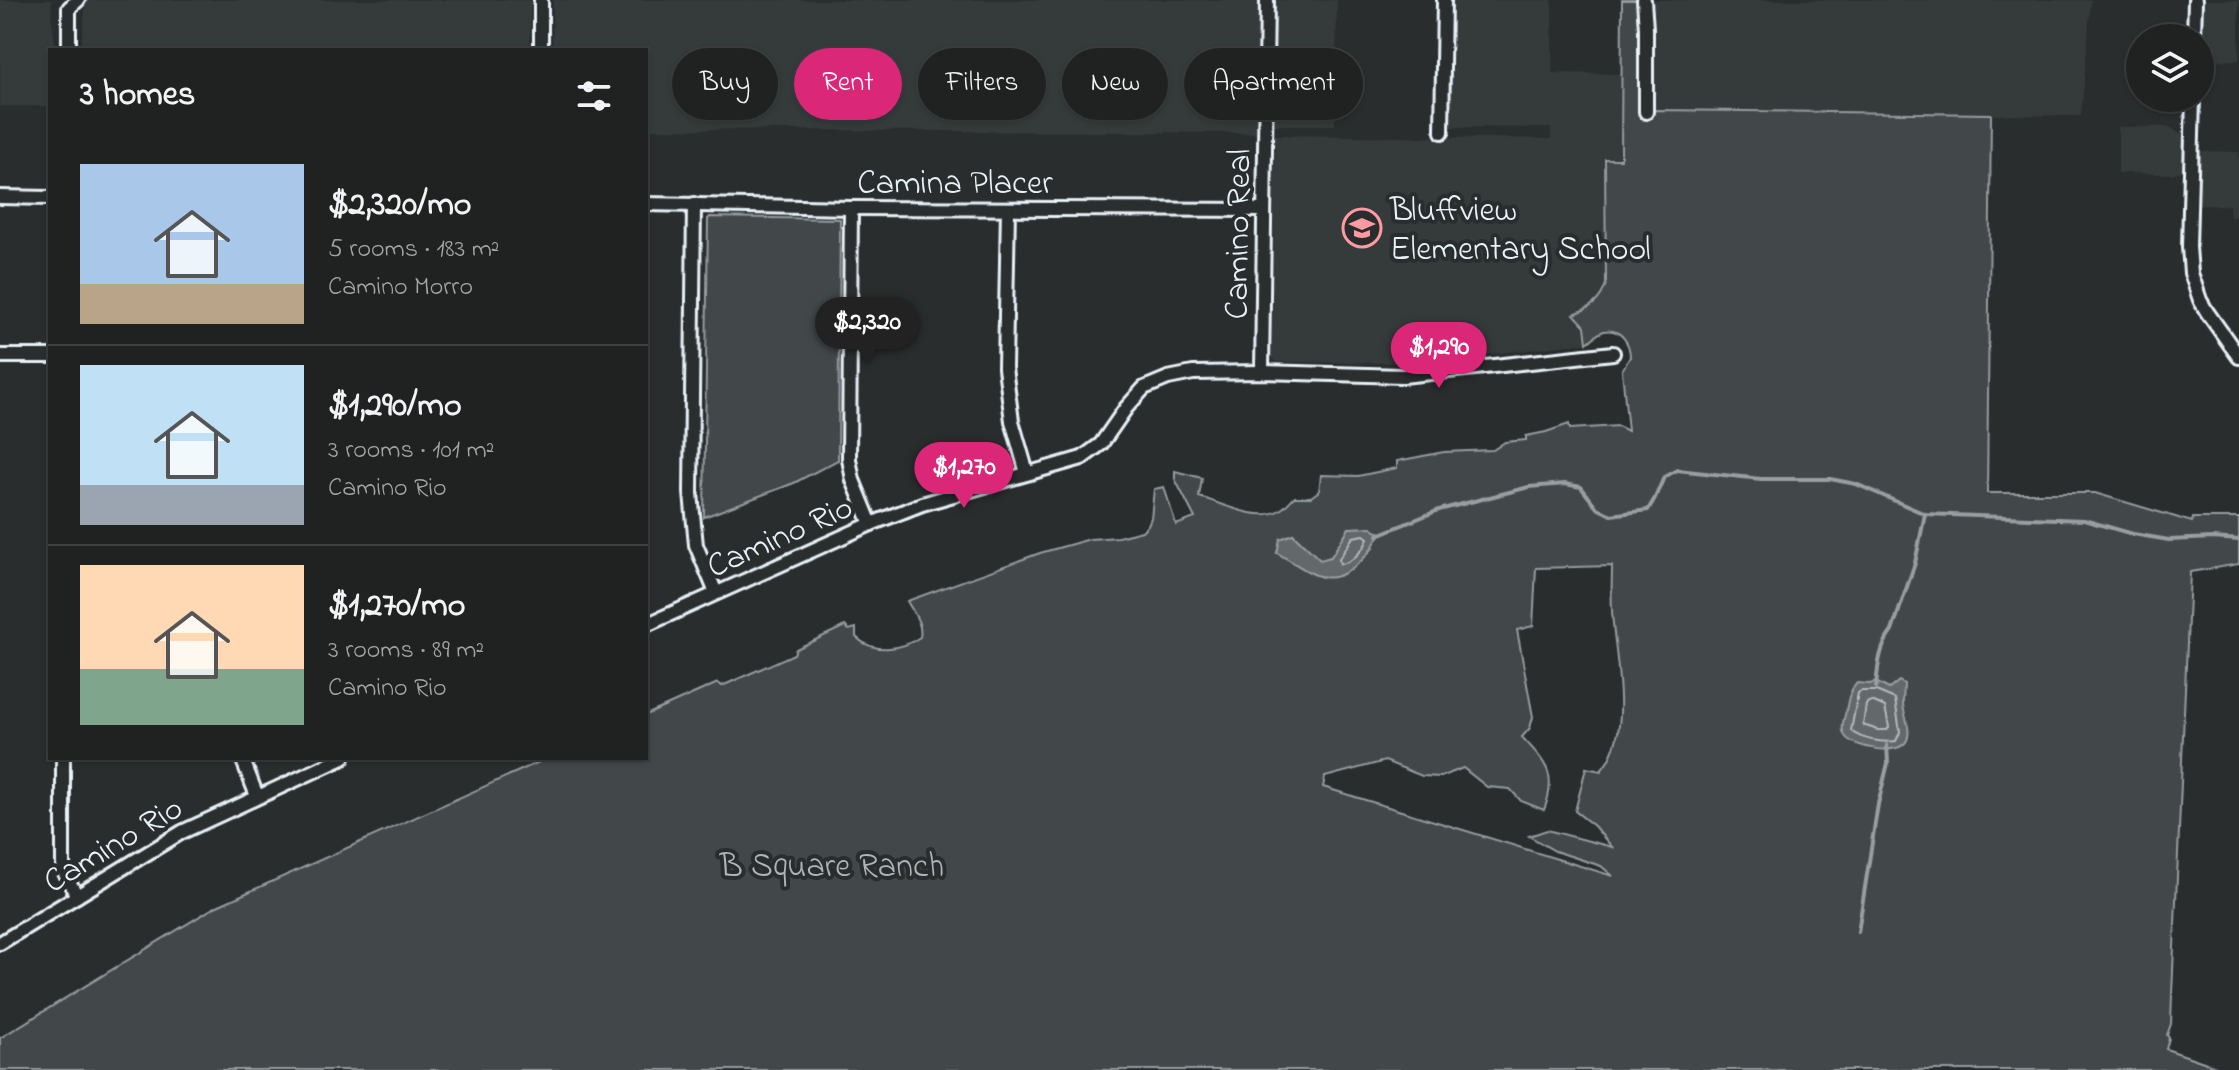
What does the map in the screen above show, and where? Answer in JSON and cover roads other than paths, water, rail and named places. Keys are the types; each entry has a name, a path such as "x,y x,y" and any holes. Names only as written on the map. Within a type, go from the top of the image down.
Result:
{"street":[{"path":"541,0 541,48"},
{"name":"Camino Real","path":"1262,372 1267,0"},
{"path":"1442,132 1444,0"},
{"path":"1644,0 1646,112"},
{"path":"2194,24 2195,0"},
{"path":"69,3 69,48"},
{"path":"2193,112 2191,273 2207,312 2239,357"},
{"path":"0,197 48,198"},
{"name":"Camina Placer","path":"648,204 1263,210"},
{"path":"694,204 692,522 696,545 716,593"},
{"path":"851,208 849,459 853,480 871,524"},
{"path":"1008,209 1005,368 1012,421 1027,473"},
{"name":"Camino Rio","path":"648,624 922,504 1082,458 1101,444 1144,388 1168,378 1193,373 1262,372 1403,376 1613,353"},
{"path":"0,356 48,356"},
{"path":"63,760 63,864 77,896"},
{"path":"243,760 257,796"},
{"name":"Camino Rio","path":"0,943 182,832 338,760"}],"water":[{"path":"1372,527 1382,533 1364,558 1352,569 1331,578 1311,573 1277,553 1280,539 1293,534 1320,560 1331,557 1349,528"},
{"path":"1899,681 1904,684 1903,703 1908,731 1903,745 1876,749 1857,744 1845,736 1843,727 1854,686 1857,683 1876,682 1889,689"}],"waterway":[{"path":"1378,535 1439,510 1529,487 1565,484 1581,487 1597,508 1611,515 1648,510 1664,477 1677,470 1761,479 1830,479 1856,484 1925,514 2084,520 2133,534 2169,540 2239,540"},
{"path":"1876,687 1882,651 1915,563 1925,514"},
{"path":"1858,932 1878,804 1888,763 1887,745"}],"place":[{"name":"Bluffview Elementary School","path":"1362,228"}],"park label":[{"name":"B Square Ranch","path":"832,864"}]}
